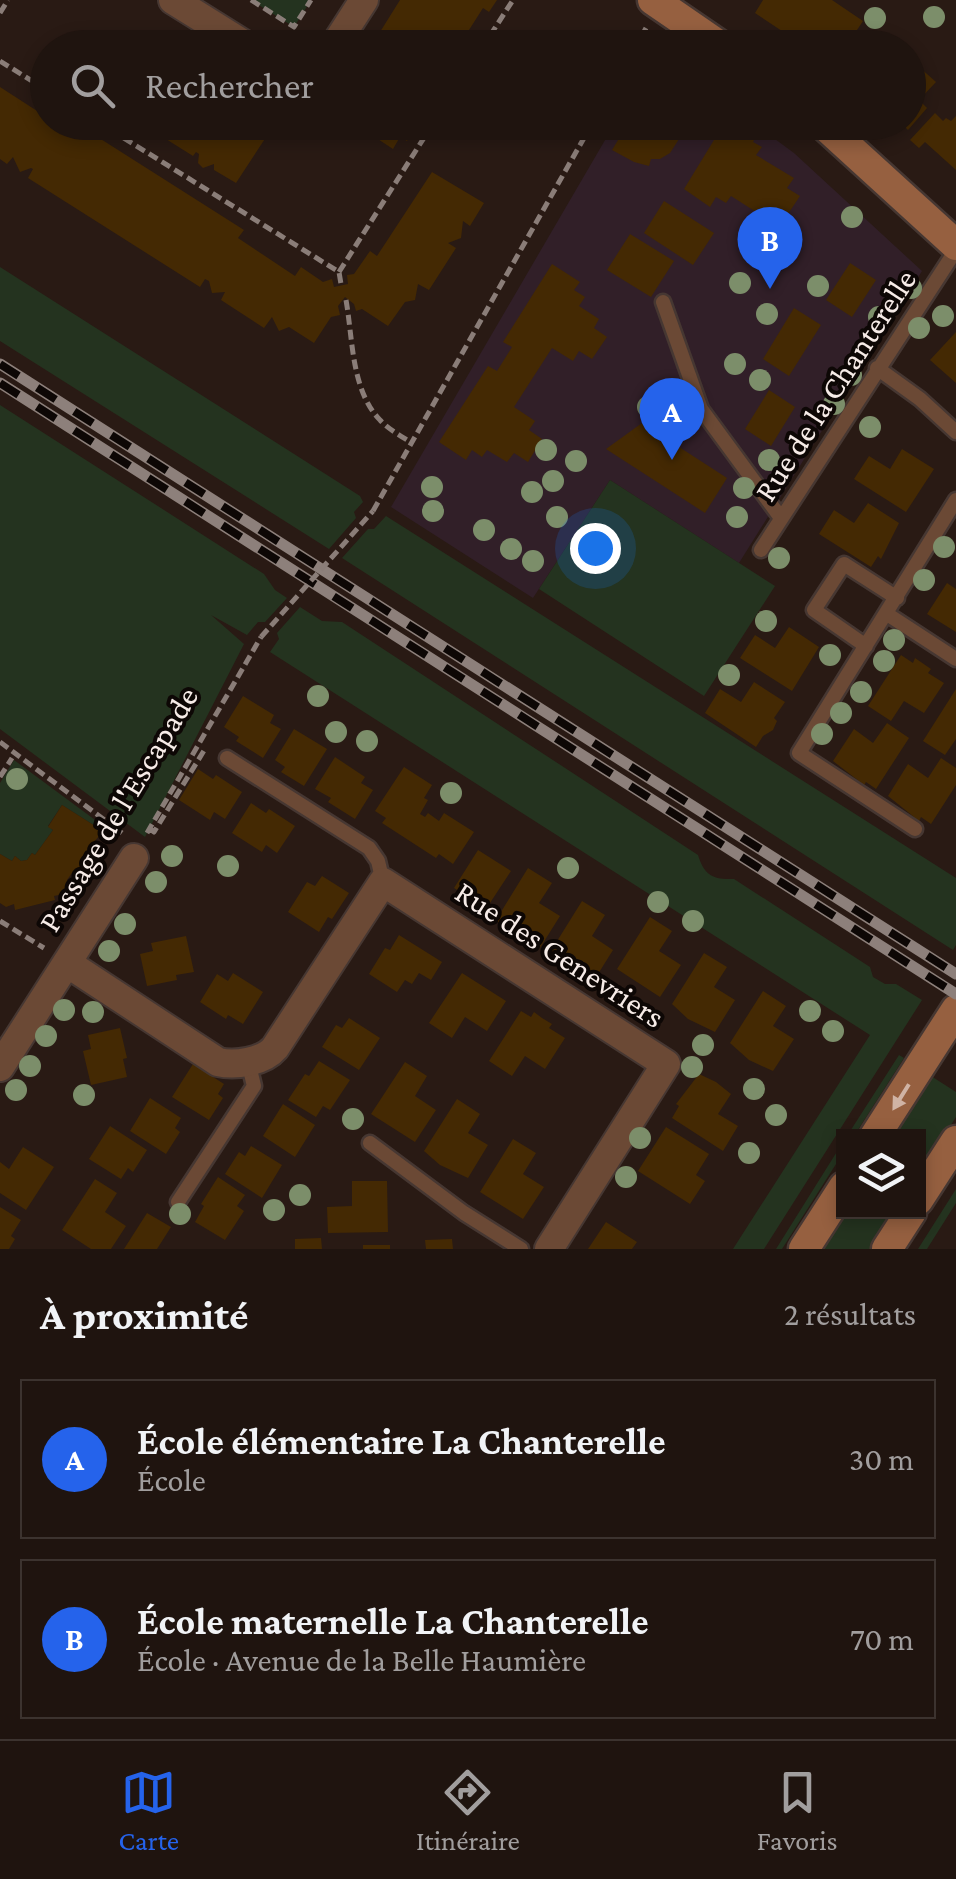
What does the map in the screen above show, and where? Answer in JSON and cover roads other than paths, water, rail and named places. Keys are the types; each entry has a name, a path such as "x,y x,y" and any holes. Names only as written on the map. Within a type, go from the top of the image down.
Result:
{"main road":[{"path":"653,0 697,30"},
{"path":"840,140 956,248"},
{"path":"880,1129 956,1010"},
{"path":"926,1188 956,1141"},
{"path":"804,1249 836,1199"},
{"path":"887,1249 906,1219"}],"street":[{"path":"174,0 222,30"},
{"path":"345,30 364,0"},
{"name":"Passage de l'Escapade","path":"0,1067 137,852"},
{"path":"67,962 218,1062 230,1064 264,1058 275,1048 383,882"},
{"name":"Rue des Genevriers","path":"383,882 666,1064 549,1249"}],"lane":[{"name":"Rue de la Chanterelle","path":"762,550 956,248"},
{"path":"663,302 701,408 782,518"},
{"path":"877,368 956,432"},
{"path":"915,829 799,753 956,500"},
{"path":"866,646 814,610 844,564 897,598"},
{"path":"887,614 956,658"},
{"name":"Rue des Genevriers","path":"227,758 369,848 378,861 383,882"},
{"path":"178,1202 254,1086 248,1060"},
{"path":"370,1143 520,1249"}],"railway":[{"path":"0,364 956,974"},
{"path":"0,383 956,994"}],"place":[{"name":"École maternelle La Chanterelle","path":"770,289"},
{"name":"École élémentaire La Chanterelle","path":"672,460"}]}
